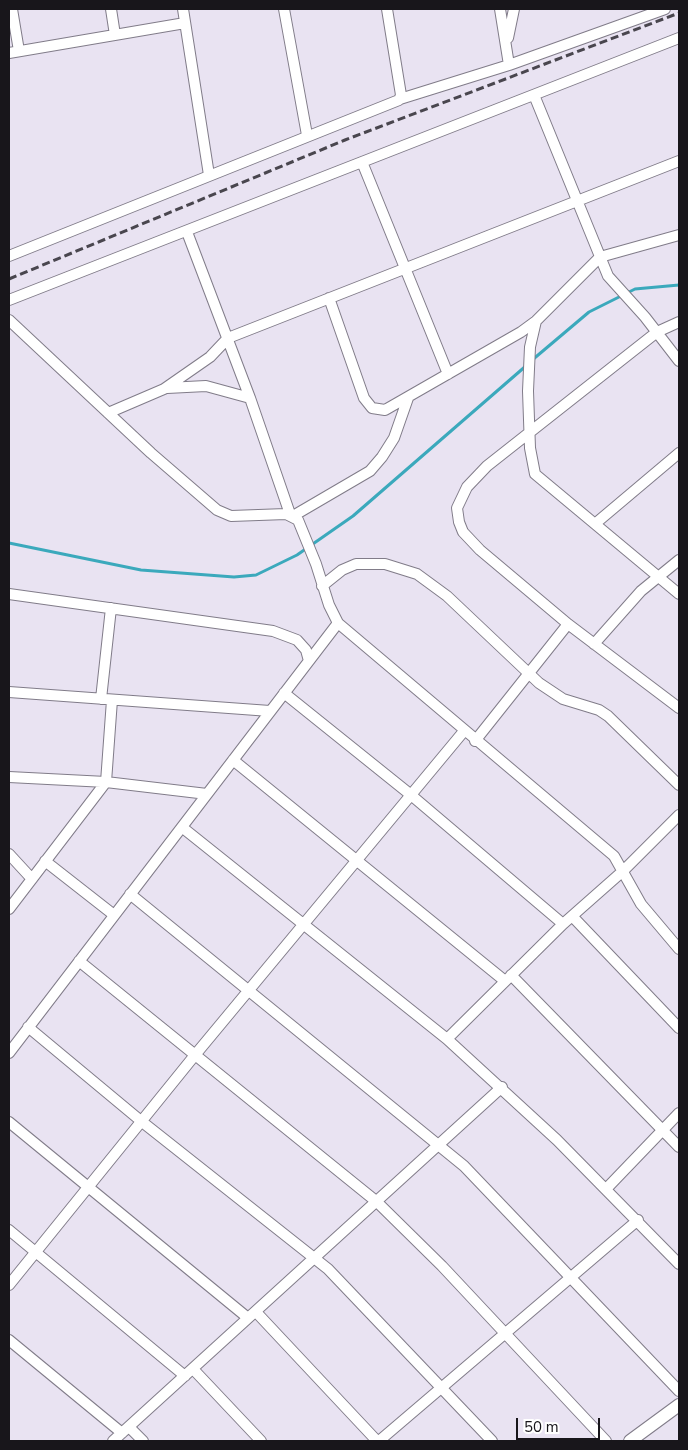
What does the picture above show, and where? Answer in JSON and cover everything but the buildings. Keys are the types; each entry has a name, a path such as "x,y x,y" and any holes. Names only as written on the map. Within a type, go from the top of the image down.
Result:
{"street":[{"path":"12,9 14,52 185,24"},
{"path":"111,9 115,35"},
{"path":"183,9 209,175"},
{"path":"284,9 307,136"},
{"path":"387,9 400,99"},
{"path":"500,9 509,65"},
{"path":"507,44 514,9"},
{"path":"9,256 400,99 509,65 665,9"},
{"path":"9,300 679,38"},
{"path":"534,95 576,202 610,279 658,332 679,361"},
{"path":"108,413 164,389 210,357 228,338 679,161"},
{"path":"362,162 448,374"},
{"path":"187,232 228,338 292,515 298,520 305,532 328,605 338,624 608,850 623,871 641,904 679,949"},
{"path":"328,298 368,404 377,410 385,410 536,322 600,256 679,235"},
{"path":"9,320 108,413 217,510 231,516 292,515 370,471 394,438 408,398"},
{"path":"536,322 529,360 529,433 536,476 596,523 679,594"},
{"path":"679,322 658,332 487,466 467,487 457,508 463,532 480,550 568,624 679,708"},
{"path":"164,389 206,386 250,398"},
{"path":"596,523 679,453"},
{"path":"594,644 641,591 679,560"},
{"path":"322,586 342,570 356,564 385,564 418,574 447,596 528,674 557,696 599,710 608,716 679,785"},
{"path":"9,594 273,631 297,640 306,650 309,661"},
{"path":"9,909 106,782 111,608"},
{"path":"9,1053 338,624"},
{"path":"476,741 568,624"},
{"path":"9,692 270,711"},
{"path":"284,693 411,795 563,924"},
{"path":"9,1285 195,1055 464,731"},
{"path":"234,760 357,861 508,978 679,1147"},
{"path":"9,777 106,782 207,794"},
{"path":"446,1039 563,924 623,871 679,814"},
{"path":"183,828 446,1039 502,1088 607,1188 679,1264"},
{"path":"9,854 32,879"},
{"path":"45,861 114,915"},
{"path":"130,894 464,1166 573,1277 679,1391"},
{"path":"572,916 679,1028"},
{"path":"80,961 377,1202 436,1259 606,1441"},
{"path":"28,1027 141,1121 340,1280 492,1441"},
{"path":"113,1441 502,1088"},
{"path":"607,1188 679,1113"},
{"path":"9,1122 88,1187 252,1315 378,1441 638,1220"},
{"path":"9,1230 189,1372 261,1441"},
{"path":"9,1340 143,1441"},
{"path":"630,1441 679,1405"}],"waterway":[{"path":"531,361 589,312 635,289 679,285"},
{"path":"9,543 141,570 234,577 256,575 297,555 353,516 527,365"}],"railway":[{"path":"9,279 345,140 679,13"}]}
